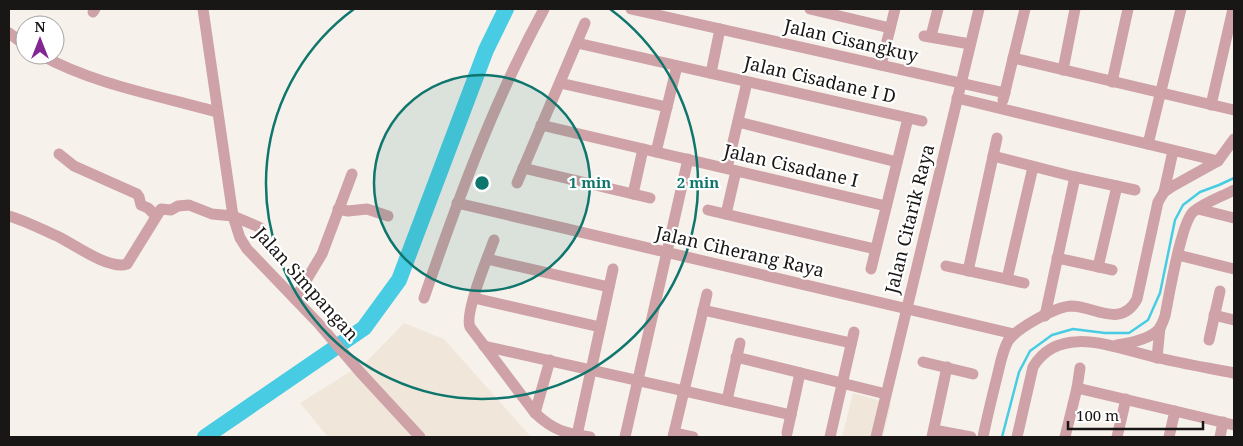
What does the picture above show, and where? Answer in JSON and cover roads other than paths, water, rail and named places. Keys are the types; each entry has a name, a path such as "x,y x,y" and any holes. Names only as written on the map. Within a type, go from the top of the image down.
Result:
{"street":[{"name":"Jalan Simpangan","path":"203,9 233,216 240,238 247,249 318,322 360,372 420,437"},
{"path":"424,298 457,203 493,112 544,9"},
{"name":"Jalan Cisangkuy","path":"631,9 1005,93"},
{"path":"810,9 890,28"},
{"path":"881,65 895,9"},
{"path":"938,9 927,36 970,44"},
{"name":"Jalan Citarik Raya","path":"876,437 979,9"},
{"path":"1001,109 1025,9"},
{"path":"1063,70 1075,9"},
{"path":"1112,82 1128,9"},
{"path":"1148,144 1181,9"},
{"path":"1211,105 1233,9"},
{"path":"517,183 585,24"},
{"path":"711,73 720,29"},
{"name":"Jalan Cisadane I D","path":"577,43 922,121"},
{"path":"1013,58 1234,110"},
{"path":"61,65 98,79 217,112"},
{"path":"656,152 677,66"},
{"path":"726,214 738,122 747,82"},
{"path":"560,83 667,107"},
{"path":"957,98 1218,161"},
{"path":"871,269 908,118"},
{"path":"738,122 897,162"},
{"name":"Jalan Cisadane I","path":"542,125 886,206"},
{"path":"968,271 997,138"},
{"path":"1164,192 1218,161 1234,139"},
{"path":"633,194 643,149"},
{"path":"983,437 1001,361 1005,348 1014,334 1055,310 1072,306 1108,315 1123,313 1134,304 1137,299 1156,209 1164,192 1173,150"},
{"path":"59,154 74,166 137,194 141,205 148,208 156,216"},
{"path":"993,156 1135,190"},
{"path":"625,437 688,160"},
{"path":"1007,279 1033,167"},
{"path":"523,168 650,198"},
{"path":"295,299 322,254 352,174"},
{"path":"1044,316 1075,177"},
{"path":"1098,267 1117,186"},
{"path":"1157,358 1160,327 1165,316 1187,222 1190,216 1198,209 1234,190"},
{"name":"Jalan Ciherang Raya","path":"457,203 1014,334"},
{"path":"9,216 58,237 102,260 121,266 126,264 161,209 171,210 183,205 190,205 212,214 233,216 261,228"},
{"path":"338,209 348,211 367,209 388,216"},
{"path":"1198,209 1234,218"},
{"path":"708,210 875,249"},
{"path":"494,240 474,298 468,325 535,413 554,428 590,437"},
{"path":"1178,255 1234,269"},
{"path":"1057,258 1112,270"},
{"path":"487,259 609,288"},
{"path":"946,266 1024,283"},
{"path":"577,435 613,269"},
{"path":"1209,340 1220,291"},
{"path":"693,437 673,435 708,294"},
{"path":"474,298 600,327"},
{"path":"703,310 852,338 830,437"},
{"path":"1214,315 1234,320"},
{"path":"1113,345 1141,340 1150,336 1160,327"},
{"path":"1016,437 1034,367 1039,356 1066,342 1076,341 1113,345 1157,358 1234,373"},
{"path":"727,400 740,343"},
{"path":"484,346 791,415"},
{"path":"736,358 882,392"},
{"path":"535,413 550,360"},
{"path":"923,362 973,374"},
{"path":"947,368 933,433 971,437"},
{"path":"1065,437 1080,368"},
{"path":"787,433 800,373"},
{"path":"1077,388 1229,423 1220,437"},
{"path":"1117,437 1126,399"},
{"path":"1169,437 1175,411"}],"waterway":[{"path":"205,437 364,328 399,280 486,50 506,9"},
{"path":"1002,437 1019,372 1030,351 1052,335 1073,329 1105,333 1129,333 1148,320 1160,293 1175,220 1183,205 1200,192 1234,178"}]}
